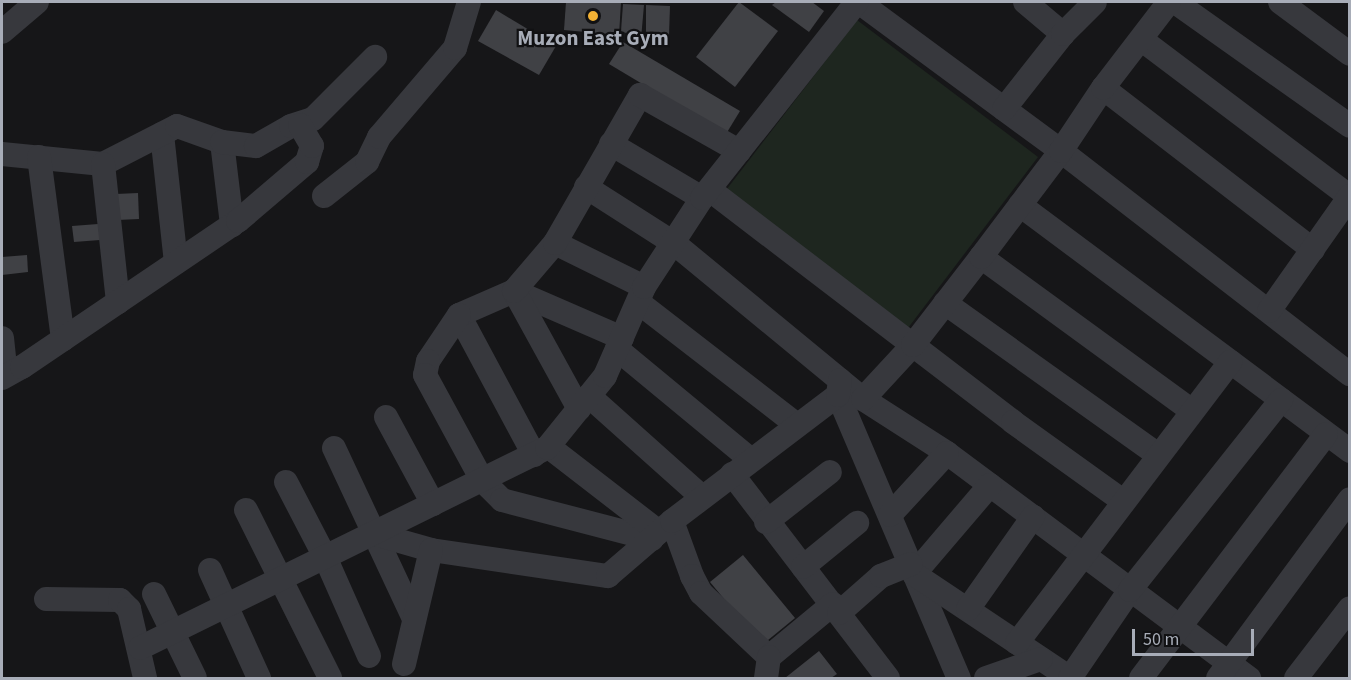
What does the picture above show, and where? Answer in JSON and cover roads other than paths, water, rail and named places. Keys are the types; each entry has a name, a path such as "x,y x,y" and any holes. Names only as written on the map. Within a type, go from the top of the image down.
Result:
{"street":[{"path":"2,31 37,2"},
{"path":"324,196 367,162 379,137 455,48 469,2"},
{"path":"140,648 326,559 542,451 605,376 641,294 706,194 858,2 1061,151 1350,374"},
{"path":"1025,2 1063,34"},
{"path":"1004,109 1063,34 1095,2"},
{"path":"863,399 913,345 981,257 1061,151 1103,88 1169,2"},
{"path":"1175,2 1350,126"},
{"path":"1280,2 1350,54"},
{"path":"1142,40 1349,197 1269,311"},
{"path":"2,154 103,164 177,126 222,142 255,146 291,126 313,119 375,57"},
{"path":"1103,88 1313,250"},
{"path":"661,531 510,504 501,500 482,480 425,375 428,361 459,315 514,291 555,243 585,187 640,95 739,151"},
{"path":"2,338 4,376 232,225 307,162 312,146 300,125"},
{"path":"162,134 177,262"},
{"path":"222,142 232,225"},
{"path":"611,144 706,194 1123,501"},
{"path":"39,157 63,339"},
{"path":"103,164 118,302"},
{"path":"585,187 675,244 839,387 863,399 947,453 1178,626 1224,671 1249,678"},
{"path":"1020,205 1350,451"},
{"path":"555,243 641,294 797,424"},
{"path":"981,257 1192,411"},
{"path":"514,291 620,344 741,467 766,522 836,608 888,678"},
{"path":"514,291 584,403 702,497"},
{"path":"945,303 1158,455"},
{"path":"459,315 542,451 661,531 701,593 767,668 836,608 881,576 912,569 990,485"},
{"path":"1017,643 1082,554 1230,362"},
{"path":"375,534 431,550 608,576 702,497 797,424 839,387"},
{"path":"839,387 912,569 959,678"},
{"path":"912,569 1070,678 1130,590 1281,400"},
{"path":"386,417 433,504"},
{"path":"1141,678 1178,626 1326,434"},
{"path":"333,448 414,619"},
{"path":"890,515 947,453"},
{"path":"766,522 830,472"},
{"path":"286,482 326,559 369,656"},
{"path":"1224,671 1350,499"},
{"path":"246,510 330,678"},
{"path":"968,609 1033,517"},
{"path":"803,567 857,523"},
{"path":"404,664 431,550"},
{"path":"210,570 259,678"},
{"path":"154,594 195,678"},
{"path":"46,599 120,600 129,609 140,648 145,678"},
{"path":"1296,678 1350,608"},
{"path":"986,678 1041,659"}],"place":[{"name":"Muzon East Gym","path":"593,16"}]}
